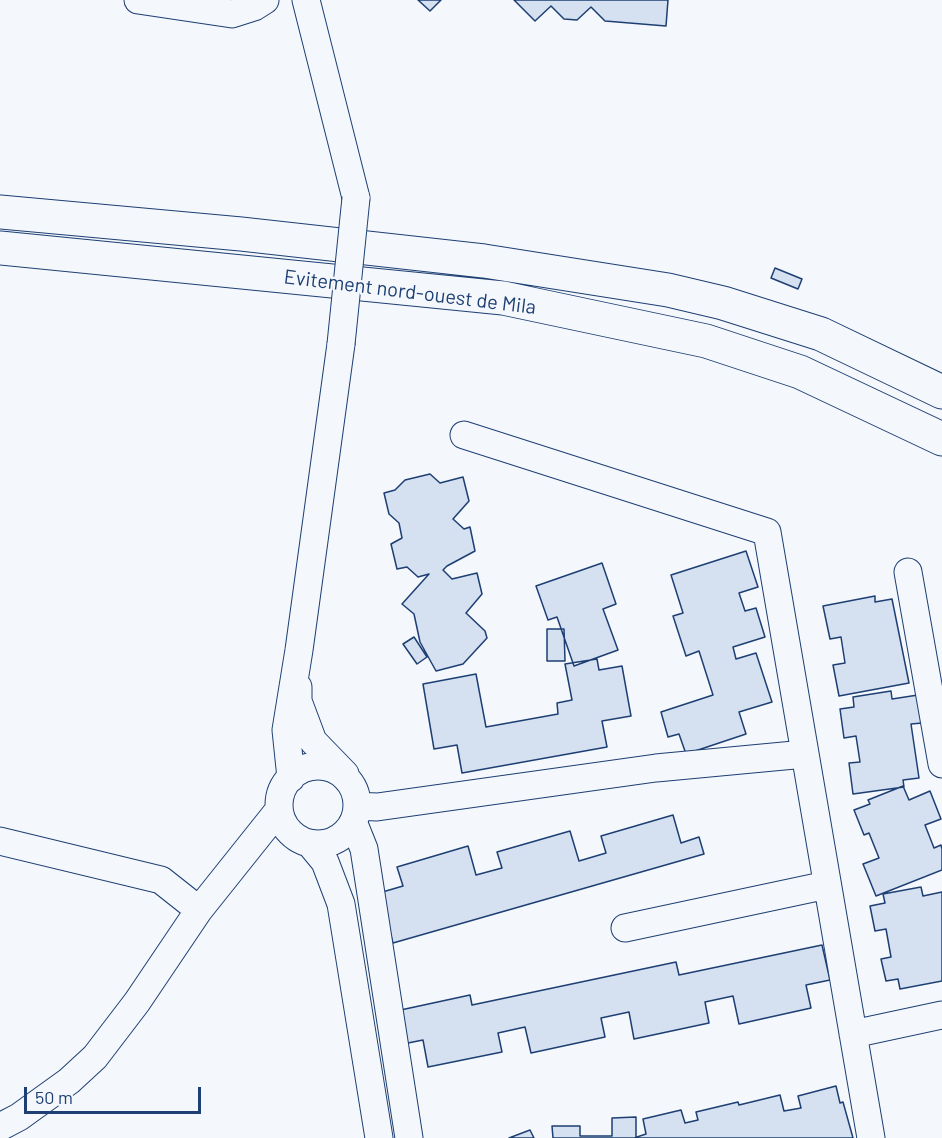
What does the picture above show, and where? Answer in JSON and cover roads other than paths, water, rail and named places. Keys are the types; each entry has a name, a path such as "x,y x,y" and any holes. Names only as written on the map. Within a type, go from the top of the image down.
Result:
{"highway":[{"path":"0,212 241,234 484,261 668,291 723,303 821,334 942,392"},
{"name":"Evitement nord-ouest de Mila","path":"0,248 502,298 706,341 800,372 942,439"}],"street":[{"path":"138,0 232,15 254,8 265,0"},
{"path":"291,778 286,730 341,344 356,198 306,0"},
{"path":"464,435 767,532 871,1138"},
{"path":"908,572 942,764"},
{"path":"299,650 298,701 313,741 348,777 359,800 356,815 364,849 409,1138"},
{"path":"311,845 336,842 356,815 377,807 656,768 805,754"},
{"path":"0,1127 19,1117 69,1081 95,1057 137,1002 199,910 278,811 282,786 301,769 325,765 348,777"},
{"path":"278,811 289,833 311,845 325,862 341,904 379,1138"},
{"path":"0,841 161,880 199,910"},
{"path":"625,928 828,885"},
{"path":"853,1034 942,1015"}]}
